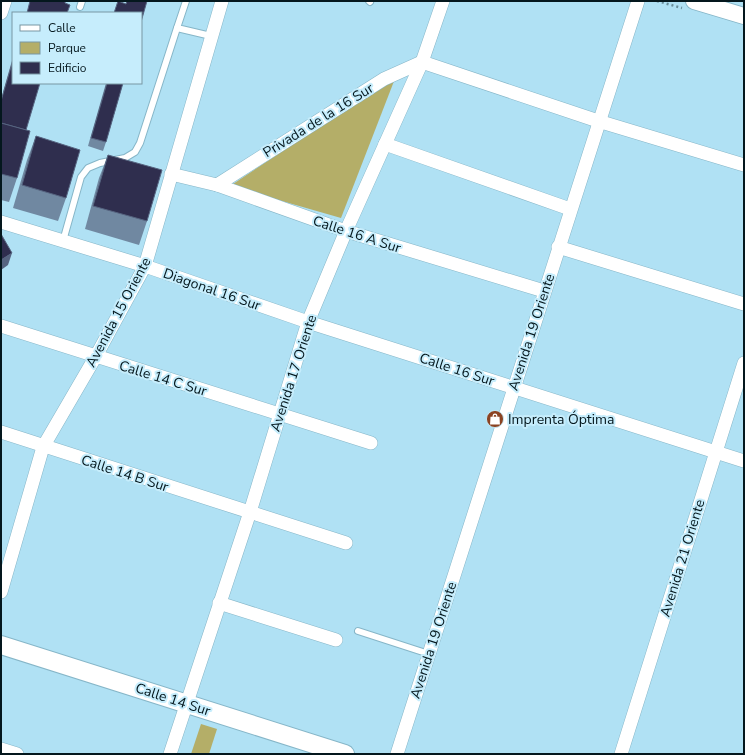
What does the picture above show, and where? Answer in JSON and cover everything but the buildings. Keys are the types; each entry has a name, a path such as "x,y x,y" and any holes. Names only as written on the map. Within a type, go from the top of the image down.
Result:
{"main road":[{"name":"Calle 14 Sur","path":"1,645 345,754"}],"street":[{"name":"Avenida 15 Oriente","path":"1,592 44,446 146,266 171,174 222,1"},
{"name":"Avenida 17 Oriente","path":"170,754 250,512 308,322 346,231 422,62 443,1"},
{"name":"Avenida 19 Oriente","path":"397,754 598,121 638,1"},
{"path":"694,1 744,16"},
{"path":"422,62 598,121 744,165"},
{"name":"Privada de la 16 Sur","path":"217,184 384,79 422,62"},
{"path":"385,144 570,209"},
{"name":"Calle 16 A Sur","path":"171,174 217,184 346,231 544,291"},
{"name":"Diagonal 16 Sur","path":"1,222 146,266 308,322"},
{"path":"558,247 744,304"},
{"name":"Calle 16 Sur","path":"308,322 744,461"},
{"name":"Calle 14 C Sur","path":"1,326 371,443"},
{"name":"Avenida 21 Oriente","path":"622,754 744,363"},
{"name":"Calle 14 B Sur","path":"1,432 346,543"},
{"path":"219,603 336,640"},
{"path":"1,749 17,754"}],"lane":[{"path":"63,240 81,177 88,168 125,158 135,152 140,142 186,1"},
{"path":"177,28 212,36"},
{"path":"358,631 429,654"}],"green space":[{"path":"396,76 341,218 230,186"},
{"path":"201,724 217,729 209,754 191,754"}],"place":[{"name":"Imprenta Óptima","path":"495,419"}]}
